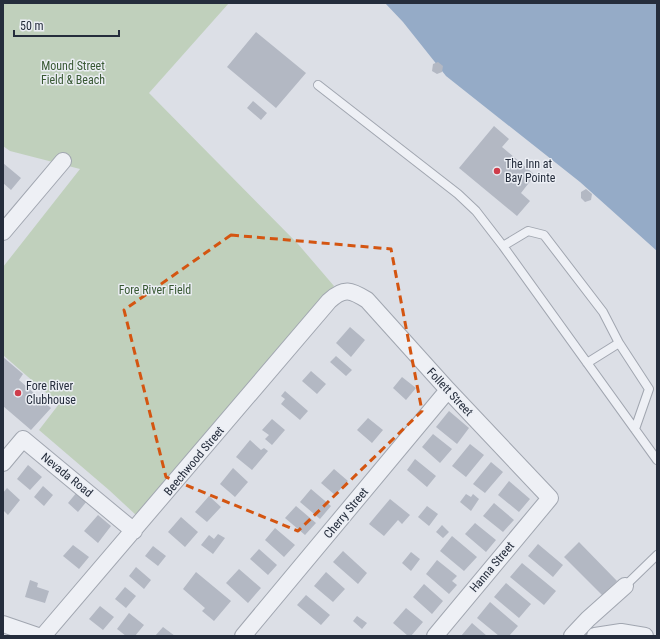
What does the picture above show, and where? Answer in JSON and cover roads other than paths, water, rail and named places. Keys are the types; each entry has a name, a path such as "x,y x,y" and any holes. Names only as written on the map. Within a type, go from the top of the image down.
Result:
{"street":[{"path":"3,232 64,161"},
{"name":"Follett Street","path":"348,291 367,300 448,390 550,498"},
{"name":"Beechwood Street","path":"43,636 330,301 338,293 348,291"},
{"name":"Cherry Street","path":"243,636 448,390"},
{"name":"Nevada Road","path":"3,463 23,439 134,531"},
{"name":"Hanna Street","path":"434,636 550,498"},
{"path":"572,636 588,619 625,586"},
{"path":"3,624 38,636"},
{"path":"595,636 621,632 645,636"}],"lane":[{"path":"318,85 458,194 476,211 503,246 657,460"},
{"path":"503,246 528,231 544,235 603,312 619,343 648,389 635,429"},
{"path":"587,363 619,343"},
{"path":"625,586 657,556"}],"water":[{"path":"385,3 657,3 657,251 580,182 446,76 403,22"}],"place":[{"name":"The Inn at Bay Pointe","path":"497,171"},
{"name":"Fore River Clubhouse","path":"18,393"}],"park label":[{"name":"Mound Street Field & Beach","path":"73,73"},
{"name":"Fore River Field","path":"155,290"}]}
